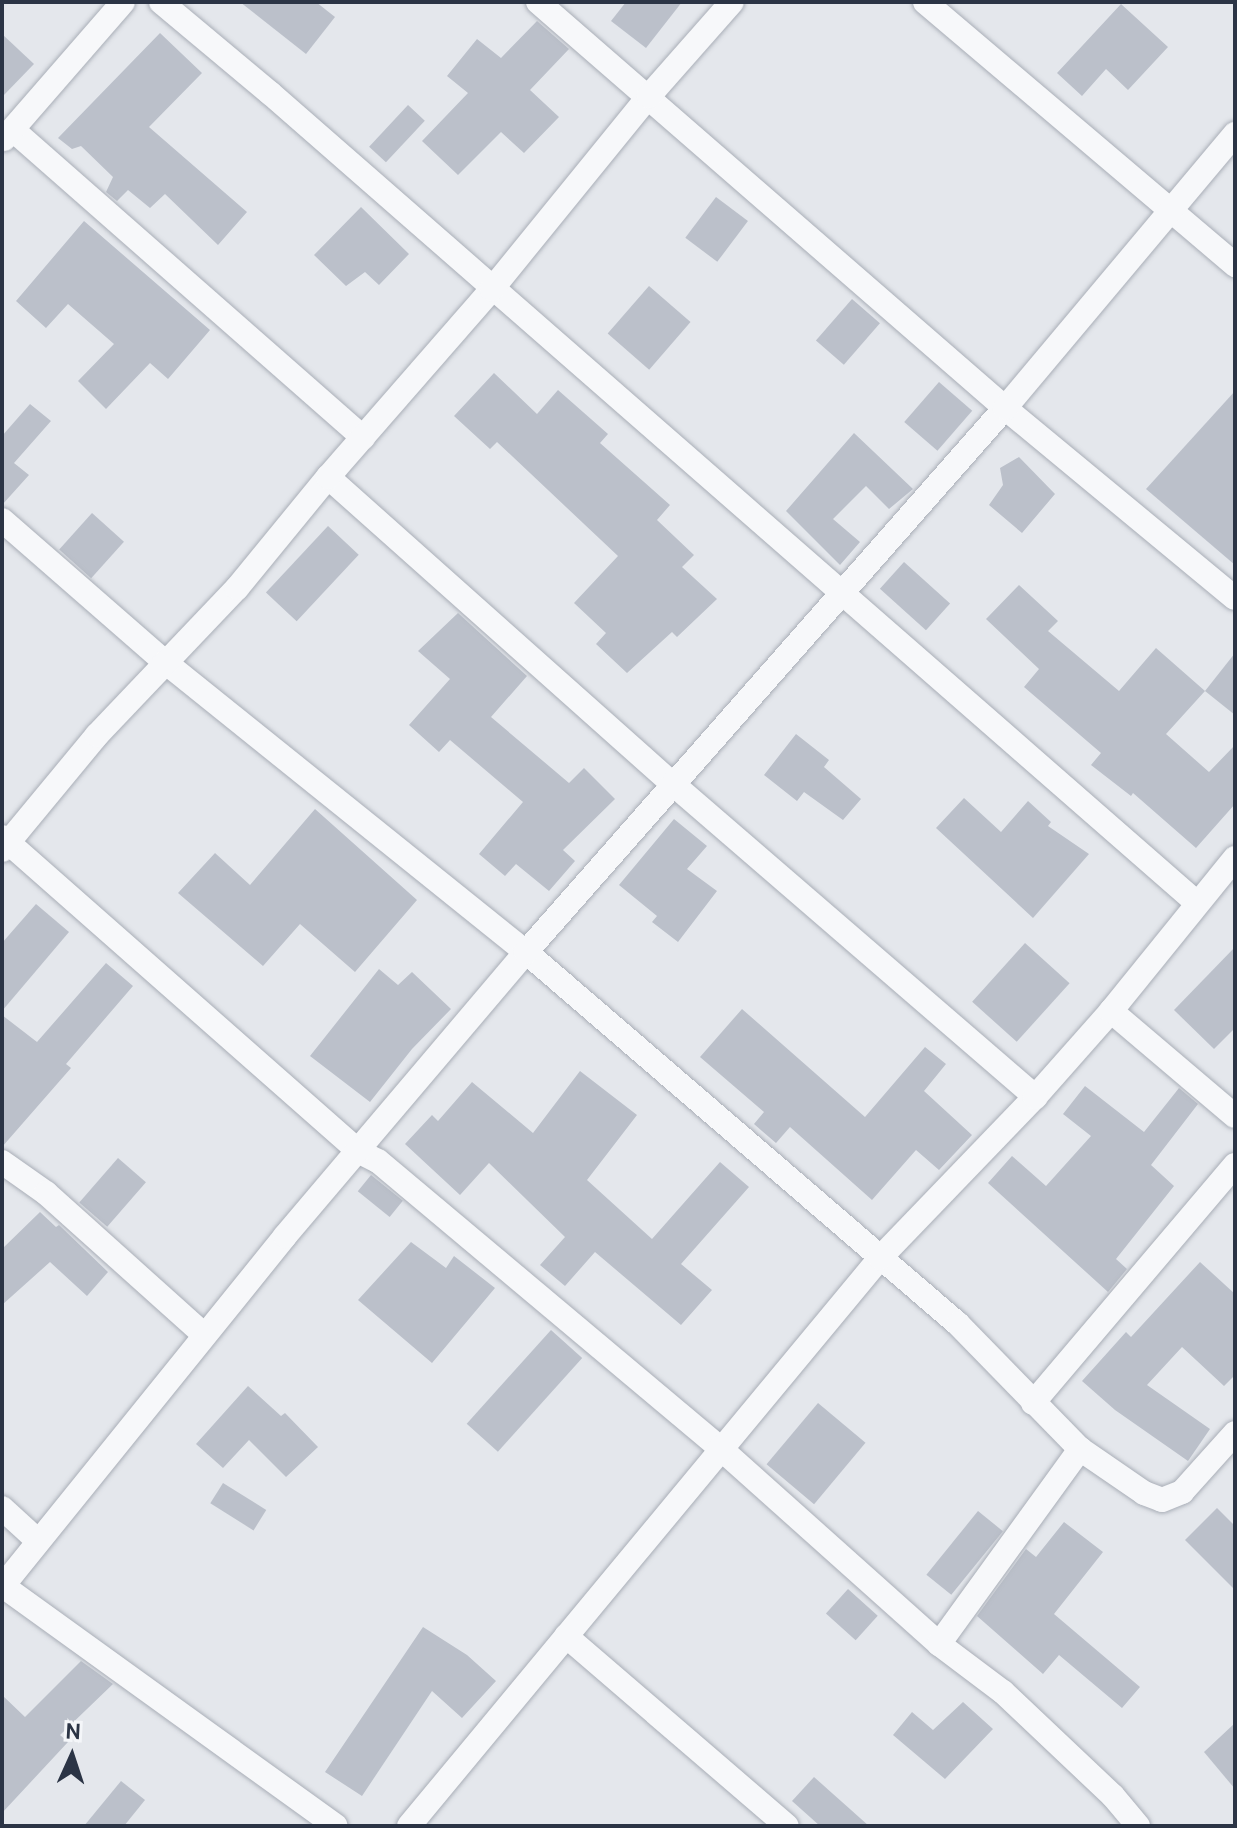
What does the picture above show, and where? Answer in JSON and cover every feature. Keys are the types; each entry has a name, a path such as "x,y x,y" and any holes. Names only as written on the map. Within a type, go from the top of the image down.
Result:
{"street":[{"path":"123,2 8,136 363,438"},
{"path":"161,2 282,103 1197,903"},
{"path":"538,2 1005,408 1235,598"},
{"path":"732,2 649,96 492,289 328,477 237,588 97,735 4,843 358,1151 378,1161 720,1448 939,1644 1003,1692 1113,1796 1138,1826"},
{"path":"925,2 1235,265"},
{"path":"336,1826 3,1587 37,1540 203,1334 526,952 1005,408 1235,134"},
{"path":"328,477 673,784 1035,1097"},
{"path":"2,520 165,662 526,952 958,1324 1080,1449 1144,1493 1162,1500 1182,1492 1235,1433"},
{"path":"419,1823 566,1636 880,1258 1035,1097 1111,1011 1235,858"},
{"path":"1111,1011 1235,1116"},
{"path":"2,1162 46,1193 203,1334"},
{"path":"1033,1403 1235,1165"},
{"path":"939,1644 1080,1449"},
{"path":"2,1508 37,1540"},
{"path":"566,1636 783,1824"}],"building":[{"path":"240,2 316,2 335,17 306,54"},
{"path":"626,2 682,2 646,48 611,21"},
{"path":"1121,4 1168,47 1128,90 1106,69 1082,96 1057,73"},
{"path":"537,21 569,49 530,90 559,117 524,153 501,132 458,175 422,141 468,93 447,76 477,39 501,58"},
{"path":"160,33 202,73 149,127 247,212 218,245 165,194 150,208 128,190 117,201 106,192 113,177 81,146 72,149 58,138"},
{"path":"2,34 34,64 2,97"},
{"path":"408,105 425,121 386,162 369,147"},
{"path":"716,197 748,221 717,262 685,238"},
{"path":"361,207 409,254 379,285 365,272 346,286 314,255"},
{"path":"84,221 210,330 168,379 150,363 106,409 78,381 114,344 68,304 46,328 16,301"},
{"path":"649,286 691,322 649,370 608,334"},
{"path":"852,299 880,323 844,365 816,341"},
{"path":"494,373 537,414 558,390 608,434 600,443 670,505 657,520 694,555 682,567 717,599 677,637 672,632 627,673 596,644 606,633 574,603 618,556 497,442 490,449 454,416"},
{"path":"939,382 972,411 937,451 904,422"},
{"path":"1235,391 1235,565 1146,489"},
{"path":"30,404 51,421 14,463 29,475 2,505 2,436"},
{"path":"854,433 913,489 889,509 866,486 833,519 860,542 840,565 786,511"},
{"path":"1019,457 1055,494 1022,533 989,505 1003,485 1000,468"},
{"path":"92,513 124,542 91,578 59,549"},
{"path":"328,526 359,555 297,621 266,593"},
{"path":"904,562 950,603 926,630 880,589"},
{"path":"1019,585 1058,621 1048,631 1119,691 1156,648 1205,691 1166,734 1209,772 1235,745 1235,804 1196,848 1133,793 1131,796 1091,765 1101,753 1024,687 1039,669 986,619"},
{"path":"458,613 527,676 491,717 569,783 584,768 615,799 563,850 575,861 549,891 516,864 505,876 479,854 523,802 450,740 439,752 409,725 450,679 418,651"},
{"path":"1235,653 1235,715 1205,691"},
{"path":"796,734 829,760 824,767 861,799 843,820 804,792 797,801 764,775"},
{"path":"964,798 1001,832 1028,801 1051,822 1048,826 1089,854 1033,918 936,828"},
{"path":"315,809 417,900 355,972 300,924 263,966 178,893 215,853 250,885"},
{"path":"674,819 707,846 687,869 717,891 678,942 652,922 657,916 619,885"},
{"path":"36,904 69,932 2,1011 2,943"},
{"path":"1025,943 1070,983 1017,1042 972,1002"},
{"path":"1235,947 1235,1028 1214,1049 1174,1010"},
{"path":"106,963 133,986 66,1064 71,1068 2,1147 2,1015 37,1042"},
{"path":"379,969 398,985 412,972 451,1009 412,1049 370,1102 310,1056"},
{"path":"742,1009 865,1117 925,1047 946,1064 924,1091 972,1135 939,1170 916,1150 872,1200 790,1127 776,1143 754,1124 764,1112 700,1057"},
{"path":"580,1071 637,1115 587,1180 652,1239 720,1162 749,1187 681,1264 712,1290 681,1325 595,1252 565,1286 540,1265 565,1237 489,1163 460,1195 405,1144 432,1115 438,1121 472,1082 533,1133"},
{"path":"1085,1086 1144,1132 1179,1088 1198,1104 1151,1165 1174,1186 1116,1259 1127,1269 1108,1292 988,1183 1012,1156 1046,1186 1091,1136 1063,1114"},
{"path":"118,1158 146,1182 107,1227 79,1203"},
{"path":"371,1175 403,1201 390,1217 358,1191"},
{"path":"40,1212 56,1227 59,1225 108,1272 87,1296 50,1262 2,1305 2,1249"},
{"path":"411,1242 446,1268 454,1256 495,1288 432,1363 358,1300"},
{"path":"1200,1262 1235,1294 1235,1375 1224,1386 1182,1347 1147,1385 1210,1429 1188,1461 1115,1410 1082,1381 1126,1332 1131,1337"},
{"path":"551,1330 582,1358 498,1452 467,1424"},
{"path":"248,1386 281,1416 285,1413 318,1447 286,1477 249,1440 223,1468 196,1444"},
{"path":"818,1403 865,1443 814,1504 767,1464"},
{"path":"223,1483 266,1510 254,1530 210,1503"},
{"path":"1217,1508 1235,1526 1235,1590 1185,1540"},
{"path":"978,1511 1003,1531 951,1595 926,1575"},
{"path":"1064,1522 1103,1552 1054,1614 1140,1687 1122,1708 1059,1655 1043,1674 977,1616 1026,1549 1036,1557"},
{"path":"848,1589 878,1616 856,1640 826,1614"},
{"path":"423,1627 467,1655 496,1681 462,1718 432,1691 362,1796 325,1772"},
{"path":"81,1661 113,1684 60,1735 68,1742 2,1813 2,1695 25,1717"},
{"path":"963,1702 993,1729 945,1779 893,1735 912,1712 933,1730"},
{"path":"1235,1723 1235,1789 1204,1752"},
{"path":"814,1777 869,1826 820,1826 792,1801"},
{"path":"121,1781 145,1800 124,1826 84,1826"}]}
